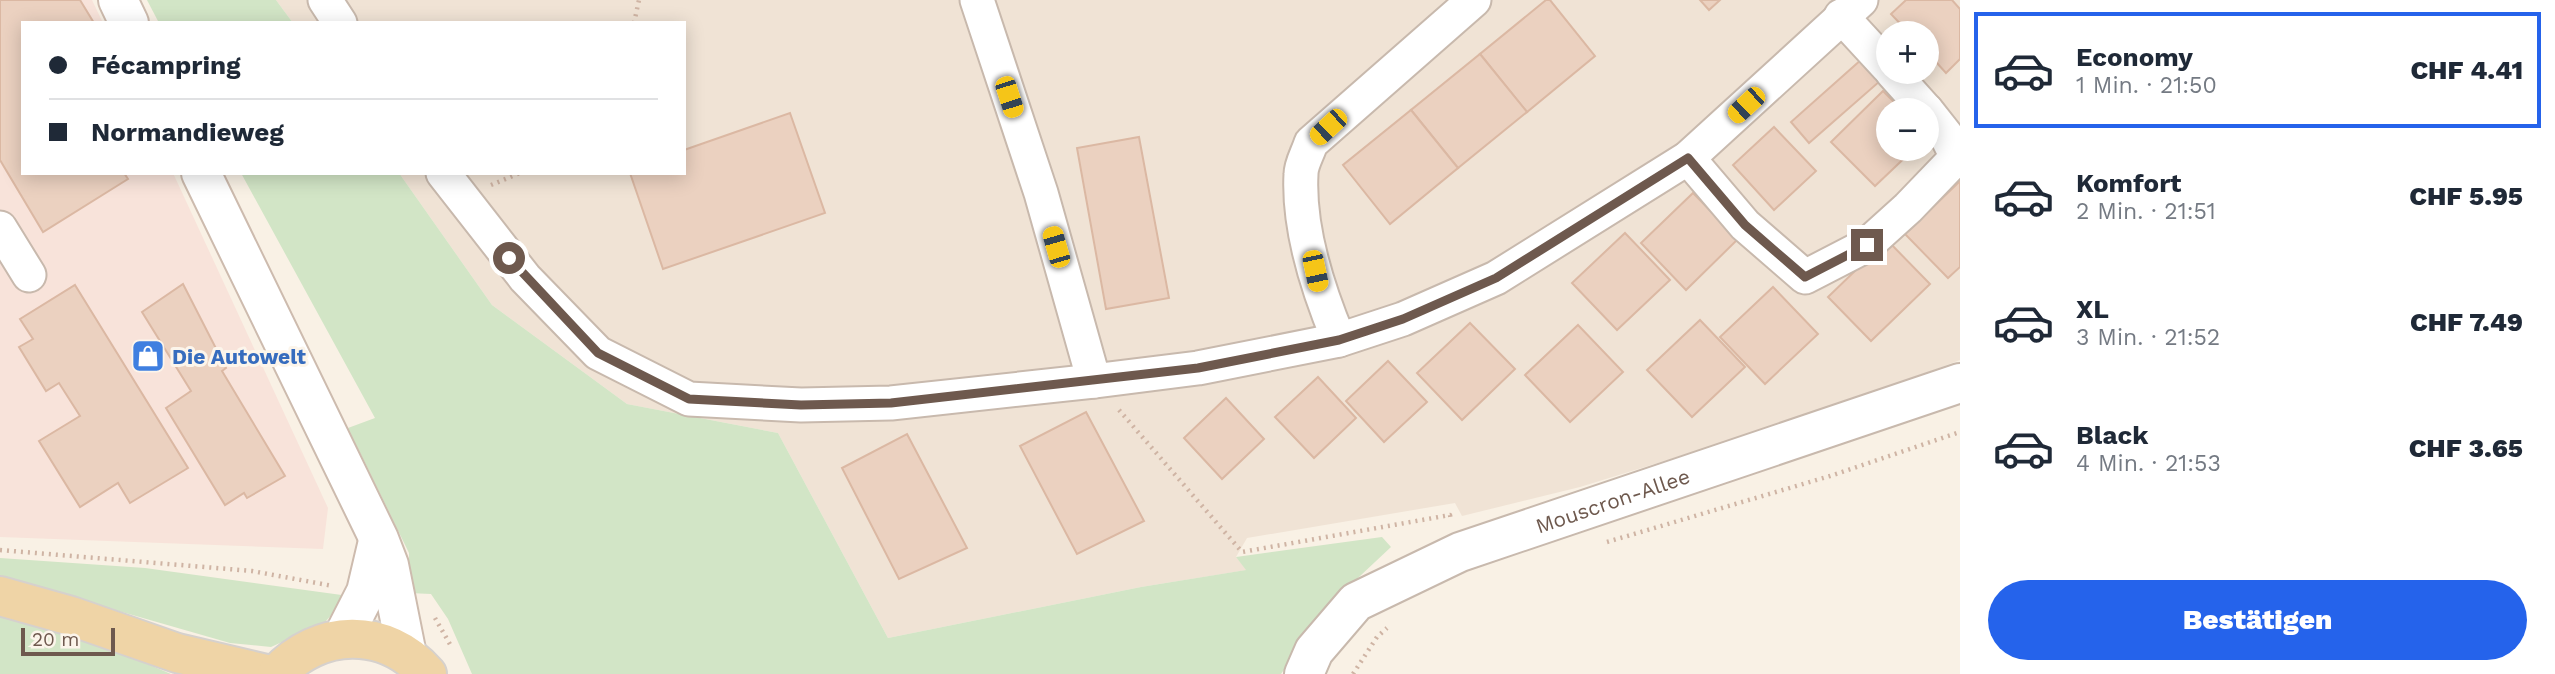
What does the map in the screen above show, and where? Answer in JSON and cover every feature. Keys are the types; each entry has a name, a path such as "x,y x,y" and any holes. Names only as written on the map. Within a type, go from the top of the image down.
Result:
{"main road":[{"path":"0,596 71,616 190,664 266,674"},
{"path":"277,674 305,649 344,637 377,640 429,660"}],"street":[{"path":"118,0 128,21"},
{"path":"325,0 339,21"},
{"path":"977,0 1041,193 1094,381"},
{"path":"1339,340 1320,296 1305,221 1301,173 1311,143 1474,0"},
{"path":"445,175 525,278 598,353 689,399 801,405 891,403 1198,368 1339,340 1403,319 1496,278 1688,158 1851,8 1876,48"},
{"path":"1902,84 1915,98"},
{"path":"1688,158 1745,225 1805,277 1867,245 1908,208 1957,157 1939,127"},
{"path":"202,175 379,539 381,595 429,660"},
{"path":"0,228 29,275"},
{"name":"Mouscron-Allee","path":"1304,674 1314,651 1356,602 1460,552 1960,383"},
{"path":"344,637 381,595"}],"path":[{"path":"634,21 639,0"},
{"path":"1094,381 1242,552 1450,515 1460,552"},
{"path":"1601,544 1830,476 1960,432"},
{"path":"0,550 252,571 425,606 443,626 429,660"}],"shaded area":[{"path":"0,0 92,0 102,21 21,21 21,175 174,175 328,508 323,549 0,537"},
{"path":"276,0 1960,0 1960,360 1826,411 1580,487 1462,516 1455,503 1247,538 1236,557 1247,570 1141,587 888,638 778,433 627,404 492,305 400,175 686,175 686,21 292,21"}],"green space":[{"path":"147,0 276,0 292,21 158,21"},
{"path":"242,175 400,175 492,305 627,404 778,433 888,638 1141,587 1246,570 1236,557 1382,537 1391,547 1327,607 1281,674 472,674 448,619 431,594 409,593 409,553 348,428 375,418"},
{"path":"0,558 145,568 349,596 324,623 271,647 230,643 0,577"},
{"path":"0,615 86,638 171,674 0,674"}],"building":[{"path":"0,0 80,0 93,21 21,21 21,175 125,175 128,179 43,232 0,160"},
{"path":"1546,0 1550,0 1595,56 1527,112 1480,54"},
{"path":"1700,0 1720,0 1709,10"},
{"path":"1906,0 1952,0 1960,9 1960,59 1946,73 1939,65 1939,21 1898,21 1891,14"},
{"path":"1480,54 1527,112 1458,168 1411,110"},
{"path":"1862,59 1876,76 1877,84 1809,143 1791,122"},
{"path":"1883,91 1890,98 1876,98 1876,161 1901,161 1875,186 1831,142"},
{"path":"1411,110 1458,168 1390,224 1343,165"},
{"path":"790,113 825,213 663,269 631,175 686,175 686,149"},
{"path":"1774,127 1816,171 1774,210 1733,165"},
{"path":"1139,137 1169,298 1106,309 1077,148"},
{"path":"1960,181 1960,267 1948,278 1905,234"},
{"path":"1693,193 1738,239 1686,290 1641,243"},
{"path":"1625,233 1670,280 1617,330 1572,283"},
{"path":"1887,240 1930,284 1871,341 1828,297"},
{"path":"183,284 226,368 222,371 285,476 247,498 244,493 225,505 166,408 191,391 142,312"},
{"path":"75,285 188,468 130,503 118,483 80,507 39,441 80,416 59,383 46,391 19,347 33,339 20,319"},
{"path":"1773,287 1818,334 1765,384 1720,337"},
{"path":"1700,320 1745,367 1692,417 1647,370"},
{"path":"1470,323 1515,369 1462,420 1417,373"},
{"path":"1578,325 1623,372 1570,422 1525,375"},
{"path":"1388,361 1427,402 1384,442 1346,401"},
{"path":"1318,377 1356,418 1314,458 1275,417"},
{"path":"1226,398 1264,439 1222,479 1184,438"},
{"path":"1086,412 1144,521 1077,554 1020,446"},
{"path":"907,434 967,548 899,579 842,468"}],"place":[{"name":"Die Autowelt","path":"148,356"}],"route":[{"path":"509,258 598,353 689,399 801,405 891,403 1094,381 1198,368 1339,340 1403,319 1496,278 1688,158 1745,225 1805,277 1867,245"}]}
